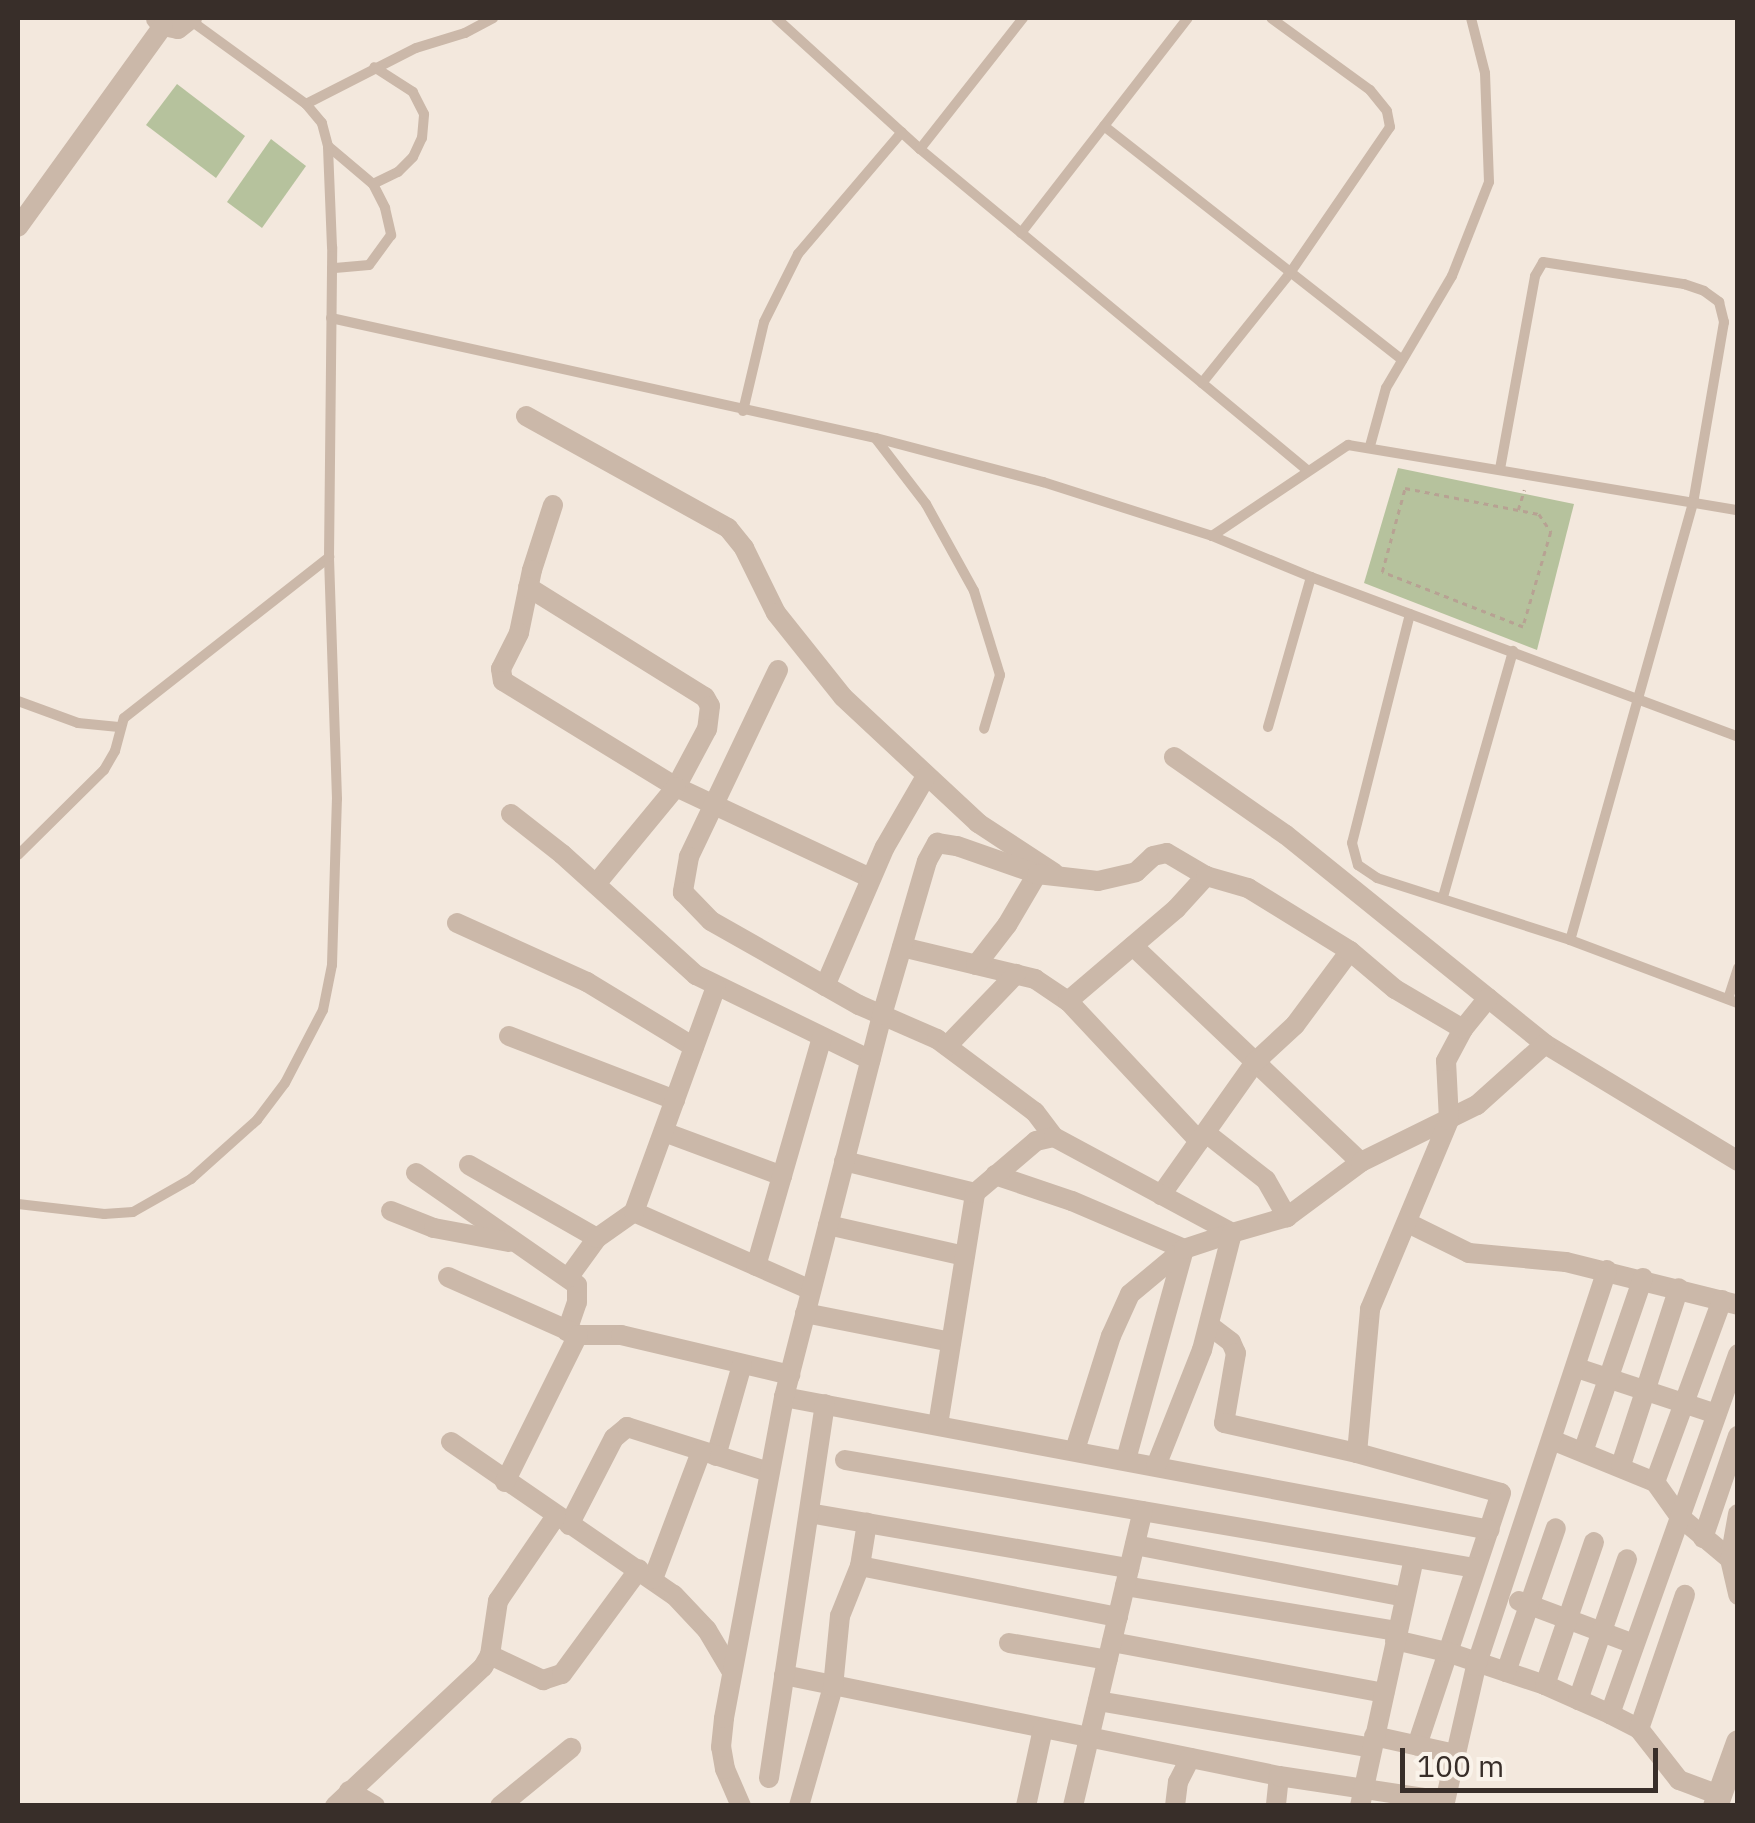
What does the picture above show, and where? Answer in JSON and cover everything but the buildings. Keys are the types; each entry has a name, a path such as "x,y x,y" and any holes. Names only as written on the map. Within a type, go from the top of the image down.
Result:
{"street":[{"path":"18,227 159,22 178,28 191,19"},
{"path":"526,416 728,528 800,647 843,697 978,824 1064,879"},
{"path":"553,505 528,586 520,633 501,669 503,680 676,787 870,878"},
{"path":"528,586 704,697 712,714 676,787 596,884"},
{"path":"778,670 713,804 682,878 683,892 711,921 825,986 882,1015 912,1025 947,1046 1035,1112 1054,1136 1232,1233"},
{"path":"1174,757 1286,836 1545,1044 1738,1161"},
{"path":"825,986 870,878 926,778"},
{"path":"510,814 716,988 870,1060"},
{"path":"741,1806 721,1747 784,1396 882,1015 927,861 937,843 1064,879 1118,878 1136,872 1160,852 1206,876 1248,888 1350,951 1396,989 1463,1029"},
{"path":"976,965 1007,925 1037,874"},
{"path":"1068,1002 1206,876"},
{"path":"457,923 587,982 694,1048"},
{"path":"1133,946 1361,1162"},
{"path":"902,948 1035,978 1068,1002 1202,1137 1266,1180 1287,1218"},
{"path":"1161,1195 1254,1062 1295,1025 1350,951"},
{"path":"947,1046 1016,974"},
{"path":"568,1278 597,1238 634,1212 716,988"},
{"path":"1357,1453 1370,1309 1449,1120 1446,1061 1463,1029 1488,998"},
{"path":"509,1036 676,1100"},
{"path":"756,1266 822,1038"},
{"path":"1075,1450 1121,1309 1146,1278 1184,1249 1287,1218 1361,1162 1449,1120 1498,1090 1545,1044"},
{"path":"664,1132 782,1176"},
{"path":"938,1425 975,1193 1036,1140 1054,1136"},
{"path":"844,1161 975,1193"},
{"path":"469,1165 597,1238"},
{"path":"416,1174 568,1278 579,1292 572,1333 505,1482"},
{"path":"995,1175 1072,1201 1184,1249"},
{"path":"391,1211 434,1228 521,1244"},
{"path":"634,1212 811,1290"},
{"path":"1408,1223 1469,1254 1566,1262 1643,1278 1730,1303 1684,1404 1655,1482"},
{"path":"828,1225 965,1256"},
{"path":"1156,1466 1210,1326 1232,1233"},
{"path":"1126,1460 1184,1249"},
{"path":"784,1676 1278,1776 1362,1797 1444,1803 1477,1662 1607,1270"},
{"path":"448,1277 572,1333 621,1336 790,1375"},
{"path":"1582,1452 1643,1278"},
{"path":"1620,1464 1679,1288"},
{"path":"806,1313 951,1342"},
{"path":"1210,1326 1231,1342 1236,1353 1224,1423 1357,1453 1501,1493 1418,1745"},
{"path":"1610,1714 1738,1354"},
{"path":"490,1654 543,1680 562,1674 646,1574 708,1454 742,1365"},
{"path":"1577,1368 1716,1414"},
{"path":"784,1396 1490,1530"},
{"path":"769,1778 824,1404"},
{"path":"342,1798 470,1683 490,1654 498,1601 563,1520 614,1438 627,1427 769,1472"},
{"path":"1703,1538 1738,1436"},
{"path":"1552,1440 1620,1464 1655,1482 1680,1517 1730,1559"},
{"path":"451,1442 646,1574 690,1610 732,1672"},
{"path":"845,1460 1476,1568"},
{"path":"1074,1806 1142,1512"},
{"path":"809,1513 1396,1635 1545,1685 1610,1714 1639,1729 1679,1780 1717,1800 1738,1742"},
{"path":"1738,1514 1730,1559 1738,1595"},
{"path":"799,1806 833,1687 840,1616 860,1566 867,1523"},
{"path":"1506,1672 1556,1528"},
{"path":"1545,1685 1594,1542"},
{"path":"1135,1544 1404,1597"},
{"path":"1362,1797 1414,1558"},
{"path":"1578,1700 1627,1559"},
{"path":"860,1566 1118,1617"},
{"path":"1500,1594 1634,1644"},
{"path":"1639,1729 1685,1594"},
{"path":"1008,1643 1110,1650 1384,1692"},
{"path":"1098,1701 1373,1742 1418,1745 1456,1754"},
{"path":"1026,1806 1042,1729"},
{"path":"500,1806 571,1748"},
{"path":"1175,1806 1178,1782 1190,1758"},
{"path":"1276,1806 1278,1776"},
{"path":"342,1798 374,1806"}],"lane":[{"path":"306,104 374,68 493,18"},
{"path":"776,18 920,148 1307,470"},
{"path":"920,148 1023,18"},
{"path":"1021,233 1188,18"},
{"path":"1202,383 1290,273 1384,140 1390,119 1370,90 1271,18"},
{"path":"1370,446 1376,413 1452,276 1475,226 1488,182 1485,74 1471,18"},
{"path":"18,1204 104,1214 133,1212 191,1180 257,1120 307,1046 323,1010 332,965 337,798 330,557 332,268 328,146 322,123 306,104 191,19"},
{"path":"373,184 406,166 419,147 424,125 424,114 413,92 374,68"},
{"path":"1104,126 1402,360"},
{"path":"743,411 764,322 791,267 820,224 902,132"},
{"path":"328,146 373,184 390,224 388,244 369,265 332,268"},
{"path":"1500,470 1534,276 1543,262 1684,284 1704,290 1719,302 1724,322 1693,502 1570,940"},
{"path":"331,318 876,438 1044,482 1212,536 1310,577 1738,736"},
{"path":"876,438 926,504 974,591 1000,674 984,729"},
{"path":"1212,536 1348,445 1738,510"},
{"path":"18,856 104,770 116,751 124,718 330,557"},
{"path":"1268,728 1310,577"},
{"path":"1410,614 1352,844 1353,858 1377,878 1570,940 1733,1001 1738,968"},
{"path":"1443,898 1513,651"},
{"path":"18,702 78,723 119,727"}],"path":[{"path":"1518,510 1528,474"},
{"path":"1405,488 1518,510 1539,514 1552,532 1523,627 1382,572 1405,488"}],"green space":[{"path":"177,84 245,136 216,178 146,125"},
{"path":"271,139 306,166 262,228 227,202"},
{"path":"1398,468 1574,504 1537,650 1364,583"}]}
